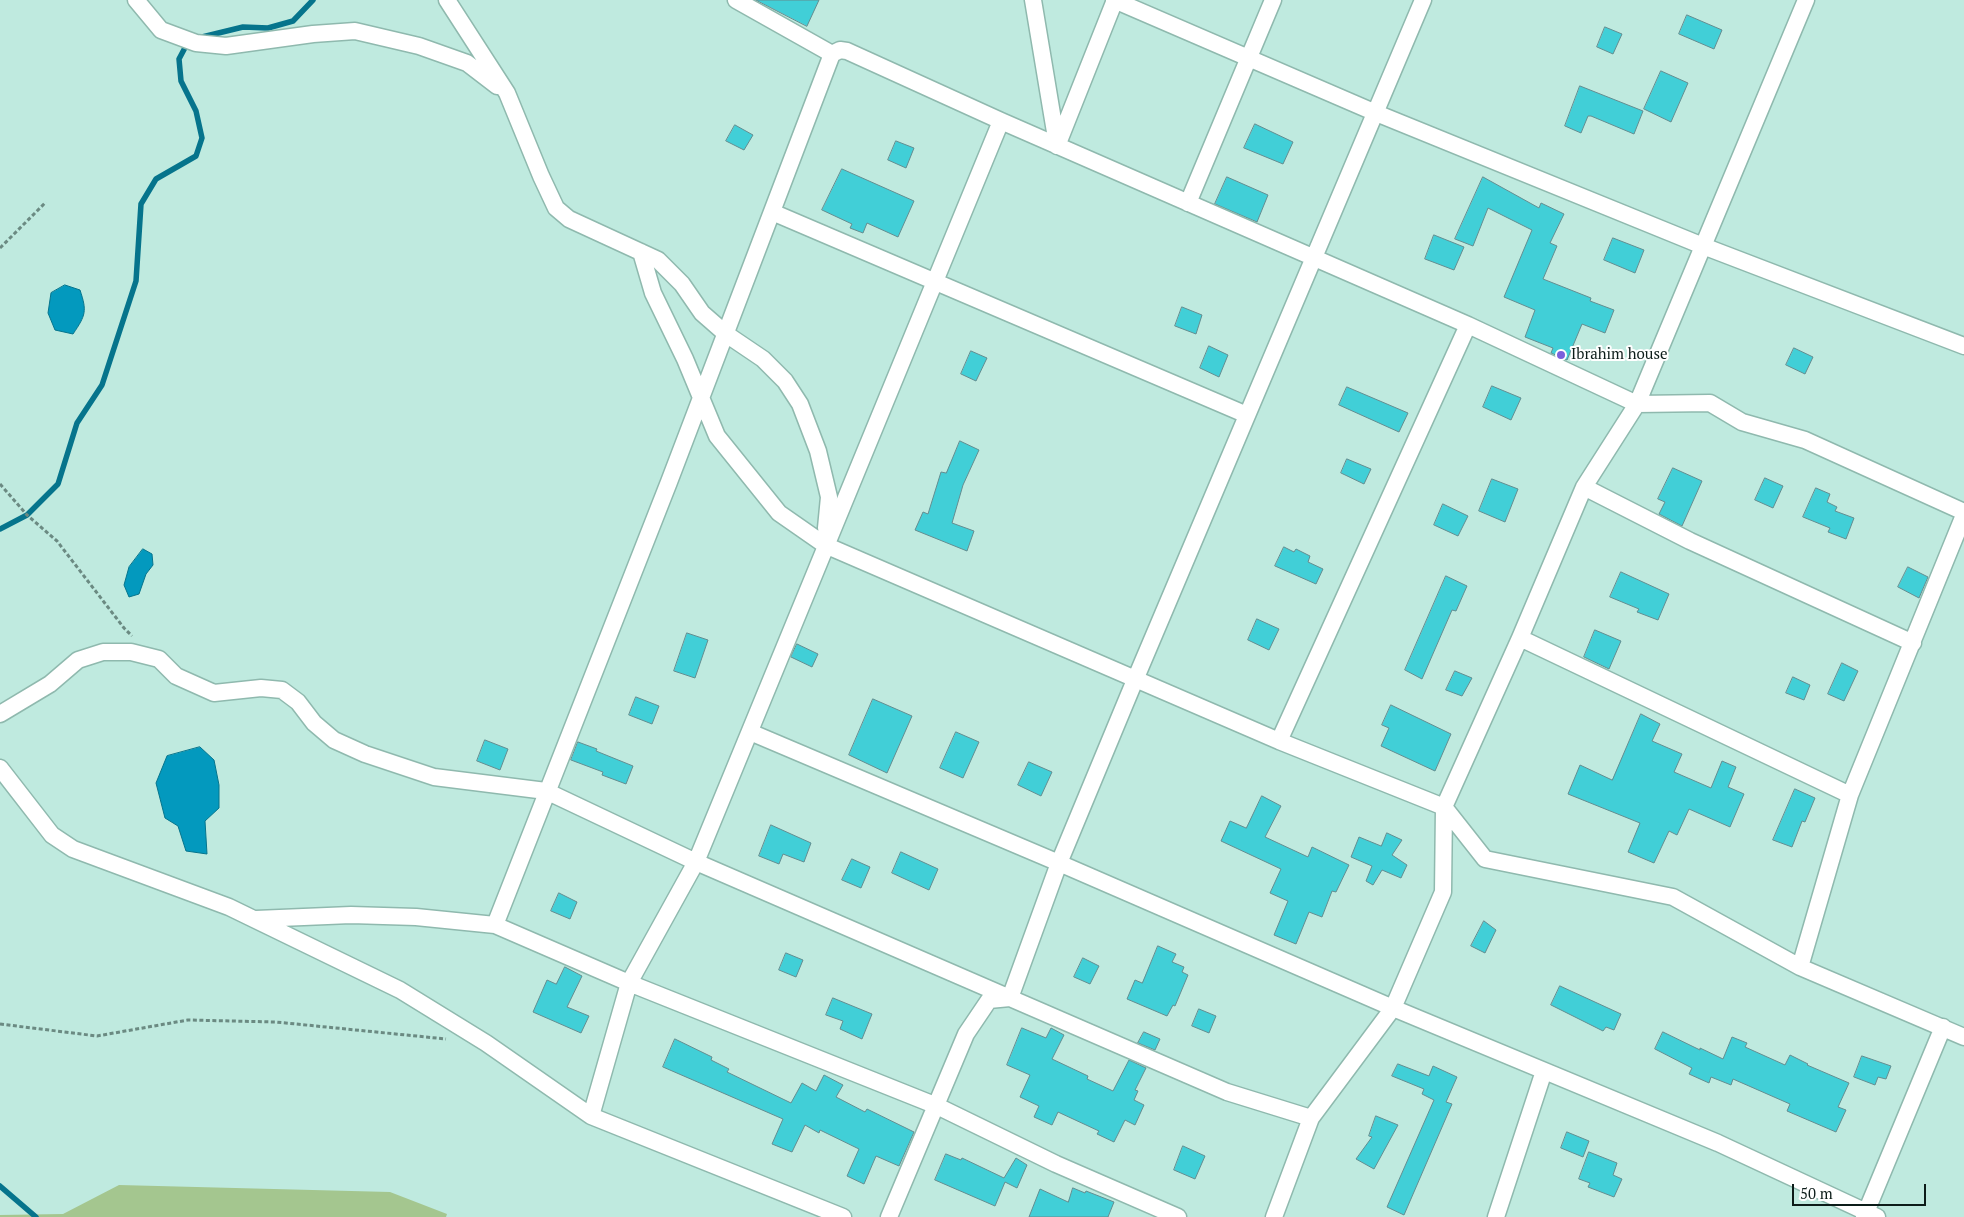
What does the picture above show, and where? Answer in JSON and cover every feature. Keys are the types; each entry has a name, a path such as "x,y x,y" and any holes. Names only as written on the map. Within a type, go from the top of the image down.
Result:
{"street":[{"path":"136,0 161,30 196,43 226,46 314,34 355,31 419,46 467,63 507,93"},
{"path":"447,0 507,93 556,208 569,219 658,260 682,284 702,312 726,334 762,359 785,381 800,404 818,451 830,497 824,546"},
{"path":"736,0 832,54"},
{"path":"1033,0 1057,146"},
{"path":"1057,146 1115,0 1376,113 1703,246 1964,346"},
{"path":"1188,203 1273,0"},
{"path":"1010,998 1059,863 1424,0"},
{"path":"1274,1217 1311,1118 1393,1008 1443,892 1444,807 1520,638 1584,487 1637,404 1806,0"},
{"path":"495,925 701,399 832,54 840,50 847,51 1000,121 1468,325 1637,404 1710,403 1742,422 1805,440 1964,513 1914,643 1850,795 1800,967"},
{"path":"591,1116 630,982 696,862 824,546 1000,121"},
{"path":"772,212 1247,415"},
{"path":"641,252 653,293 685,359 717,436 779,513 824,546 1278,741 1444,807 1485,859 1673,897 1800,967 1964,1037"},
{"path":"1278,741 1468,325"},
{"path":"1584,487 1690,541 1914,643"},
{"path":"1520,638 1850,795"},
{"path":"0,714 50,684 78,660 103,652 131,652 159,659 176,676 214,693 260,688 282,690 298,702 314,723 334,740 394,765 434,777 546,791 696,862 1227,1092 1311,1118"},
{"path":"750,732 1059,863 1393,1008 1718,1144 1869,1215 1943,1027"},
{"path":"0,768 52,835 73,849 229,907 400,990 486,1043 591,1116 843,1217"},
{"path":"255,919 351,915 416,917 495,925 936,1106 1056,1164 1178,1217"},
{"path":"889,1217 966,1034 989,1000 1010,998"},
{"path":"1496,1217 1544,1071"}],"path":[{"path":"0,248 46,202"},
{"path":"0,484 27,515 57,541 124,628 138,641"},
{"path":"0,1024 97,1036 188,1020 276,1022 448,1039"}],"green space":[{"path":"119,1185 390,1192 447,1214 446,1217 0,1217 0,1215 63,1214"}],"water":[{"path":"65,285 80,290 84,303 83,317 73,334 55,330 48,313 51,293"},
{"path":"143,549 152,554 153,565 146,574 139,594 129,597 124,585 129,567"},
{"path":"200,747 214,760 219,785 219,808 205,821 207,854 186,851 178,826 165,818 156,783 167,756"}],"building":[{"path":"756,0 819,0 807,26"},
{"path":"1687,15 1722,30 1714,49 1679,34"},
{"path":"1605,27 1622,34 1613,54 1597,47"},
{"path":"1661,71 1688,83 1671,122 1644,109"},
{"path":"1580,86 1643,111 1634,134 1591,116 1588,116 1581,133 1565,126"},
{"path":"1255,124 1293,142 1283,164 1244,148"},
{"path":"735,125 753,135 744,150 726,141"},
{"path":"896,141 914,148 906,168 888,160"},
{"path":"842,169 914,201 898,237 867,223 863,233 850,228 852,224 822,210"},
{"path":"1227,177 1268,195 1257,222 1215,204"},
{"path":"1483,177 1539,208 1541,203 1564,214 1550,243 1557,246 1543,279 1591,298 1590,301 1614,310 1605,333 1582,324 1567,360 1551,353 1553,348 1525,337 1535,310 1504,297 1532,230 1488,208 1473,246 1455,239"},
{"path":"1434,235 1464,247 1454,270 1425,259"},
{"path":"1613,238 1644,250 1635,273 1604,260"},
{"path":"1182,307 1202,315 1196,334 1175,326"},
{"path":"1209,346 1228,355 1219,377 1200,368"},
{"path":"1794,348 1813,357 1805,374 1786,365"},
{"path":"971,351 987,358 976,381 961,374"},
{"path":"1492,386 1521,398 1511,420 1483,407"},
{"path":"1347,387 1408,413 1399,432 1339,405"},
{"path":"960,441 979,450 963,485 952,523 974,531 967,551 915,530 923,512 928,514 941,472 946,473"},
{"path":"1347,459 1371,469 1364,484 1341,473"},
{"path":"1673,468 1702,481 1682,526 1659,514 1665,502 1658,499"},
{"path":"1765,478 1783,486 1773,508 1755,500"},
{"path":"1492,479 1518,489 1505,522 1479,511"},
{"path":"1816,488 1830,494 1827,502 1837,507 1835,511 1854,518 1846,539 1828,532 1830,528 1803,517"},
{"path":"1443,504 1468,516 1458,536 1434,525"},
{"path":"1284,547 1294,552 1296,549 1310,556 1308,562 1323,569 1316,584 1275,566"},
{"path":"1908,567 1928,577 1919,598 1898,587"},
{"path":"1621,572 1669,594 1658,620 1637,612 1639,609 1610,597"},
{"path":"1446,576 1467,586 1456,611 1452,610 1422,679 1405,670"},
{"path":"1257,619 1279,629 1269,650 1248,640"},
{"path":"1595,630 1621,641 1609,669 1584,657"},
{"path":"687,633 708,640 695,678 674,671"},
{"path":"797,644 818,654 812,667 791,657"},
{"path":"1842,663 1858,671 1844,701 1828,694"},
{"path":"1455,671 1472,678 1462,696 1446,690"},
{"path":"1793,677 1810,685 1804,700 1786,693"},
{"path":"636,697 659,706 652,724 629,715"},
{"path":"873,699 912,716 887,773 849,755"},
{"path":"1391,705 1451,734 1435,771 1381,746 1389,728 1382,725"},
{"path":"1641,714 1660,724 1652,741 1682,754 1674,772 1711,788 1722,761 1736,767 1728,787 1744,794 1730,827 1689,809 1677,835 1669,831 1654,863 1628,852 1640,823 1568,794 1580,765 1612,780"},
{"path":"956,732 979,742 963,778 940,768"},
{"path":"485,740 508,749 500,770 477,761"},
{"path":"578,742 633,766 626,784 602,775 603,772 571,760"},
{"path":"1029,762 1052,772 1041,796 1018,785"},
{"path":"1795,789 1815,798 1805,822 1802,821 1792,847 1773,840"},
{"path":"1262,796 1281,806 1265,837 1308,857 1312,847 1349,865 1336,892 1332,891 1322,917 1309,912 1296,944 1274,935 1288,901 1270,893 1281,869 1221,841 1230,821 1246,828"},
{"path":"771,825 811,843 804,862 783,854 779,864 759,856"},
{"path":"1387,833 1402,840 1392,855 1407,865 1401,878 1382,870 1373,885 1366,881 1372,866 1351,857 1359,837 1381,846"},
{"path":"901,852 938,869 929,890 892,873"},
{"path":"852,859 870,867 861,888 842,880"},
{"path":"559,893 577,902 570,919 551,911"},
{"path":"1484,921 1496,930 1485,953 1471,946"},
{"path":"1158,946 1176,954 1172,962 1184,967 1182,972 1188,975 1175,1006 1173,1005 1167,1016 1127,999 1135,980 1142,983"},
{"path":"786,953 803,960 796,977 779,970"},
{"path":"1083,958 1099,966 1090,984 1074,977"},
{"path":"565,967 582,976 567,1007 589,1016 581,1033 533,1012 547,980 556,984"},
{"path":"1560,986 1621,1014 1614,1030 1606,1027 1603,1031 1551,1005"},
{"path":"833,998 872,1014 862,1039 840,1029 843,1021 826,1015"},
{"path":"1199,1009 1216,1016 1209,1033 1192,1026"},
{"path":"1022,1028 1046,1038 1051,1028 1064,1035 1052,1059 1088,1076 1087,1079 1113,1091 1129,1060 1146,1068 1135,1090 1138,1091 1134,1100 1144,1105 1135,1125 1125,1120 1114,1142 1097,1134 1099,1131 1058,1112 1052,1125 1034,1117 1039,1106 1020,1097 1030,1075 1007,1065"},
{"path":"1144,1032 1160,1039 1155,1050 1138,1043"},
{"path":"1663,1032 1723,1059 1732,1037 1747,1043 1745,1047 1785,1065 1790,1055 1807,1065 1849,1083 1838,1107 1846,1110 1836,1132 1787,1111 1790,1104 1733,1079 1731,1085 1711,1077 1709,1083 1689,1074 1692,1068 1655,1049"},
{"path":"675,1039 712,1057 711,1060 729,1069 727,1072 791,1103 802,1083 816,1091 824,1075 843,1085 836,1097 865,1112 867,1109 914,1132 899,1166 876,1156 864,1184 847,1176 859,1149 820,1130 819,1133 805,1125 792,1152 772,1144 783,1119 663,1067"},
{"path":"1862,1056 1891,1066 1886,1079 1878,1077 1875,1085 1854,1077"},
{"path":"1398,1064 1429,1076 1433,1066 1457,1077 1446,1102 1452,1104 1404,1215 1387,1207 1434,1100 1422,1094 1424,1089 1392,1076"},
{"path":"1376,1116 1398,1125 1374,1169 1356,1159 1372,1137 1369,1136"},
{"path":"1567,1132 1589,1141 1583,1157 1561,1148"},
{"path":"1183,1146 1205,1156 1195,1179 1174,1170"},
{"path":"1589,1152 1617,1163 1613,1175 1622,1179 1614,1197 1588,1187 1590,1183 1579,1179"},
{"path":"946,1154 961,1160 962,1158 1004,1178 1016,1158 1027,1165 1017,1188 1005,1182 995,1206 935,1180"},
{"path":"1073,1188 1114,1202 1108,1217 1029,1217 1040,1189 1068,1202"}],"waterway":[{"path":"198,38 243,27 268,28 293,21 313,0"},
{"path":"0,529 27,515 58,484 77,423 102,385 136,281 141,204 156,179 196,156 202,138 196,111 181,81 179,59 188,42"},
{"path":"0,1186 36,1217"}],"place":[{"name":"Ibrahim house","path":"1561,355"}]}
